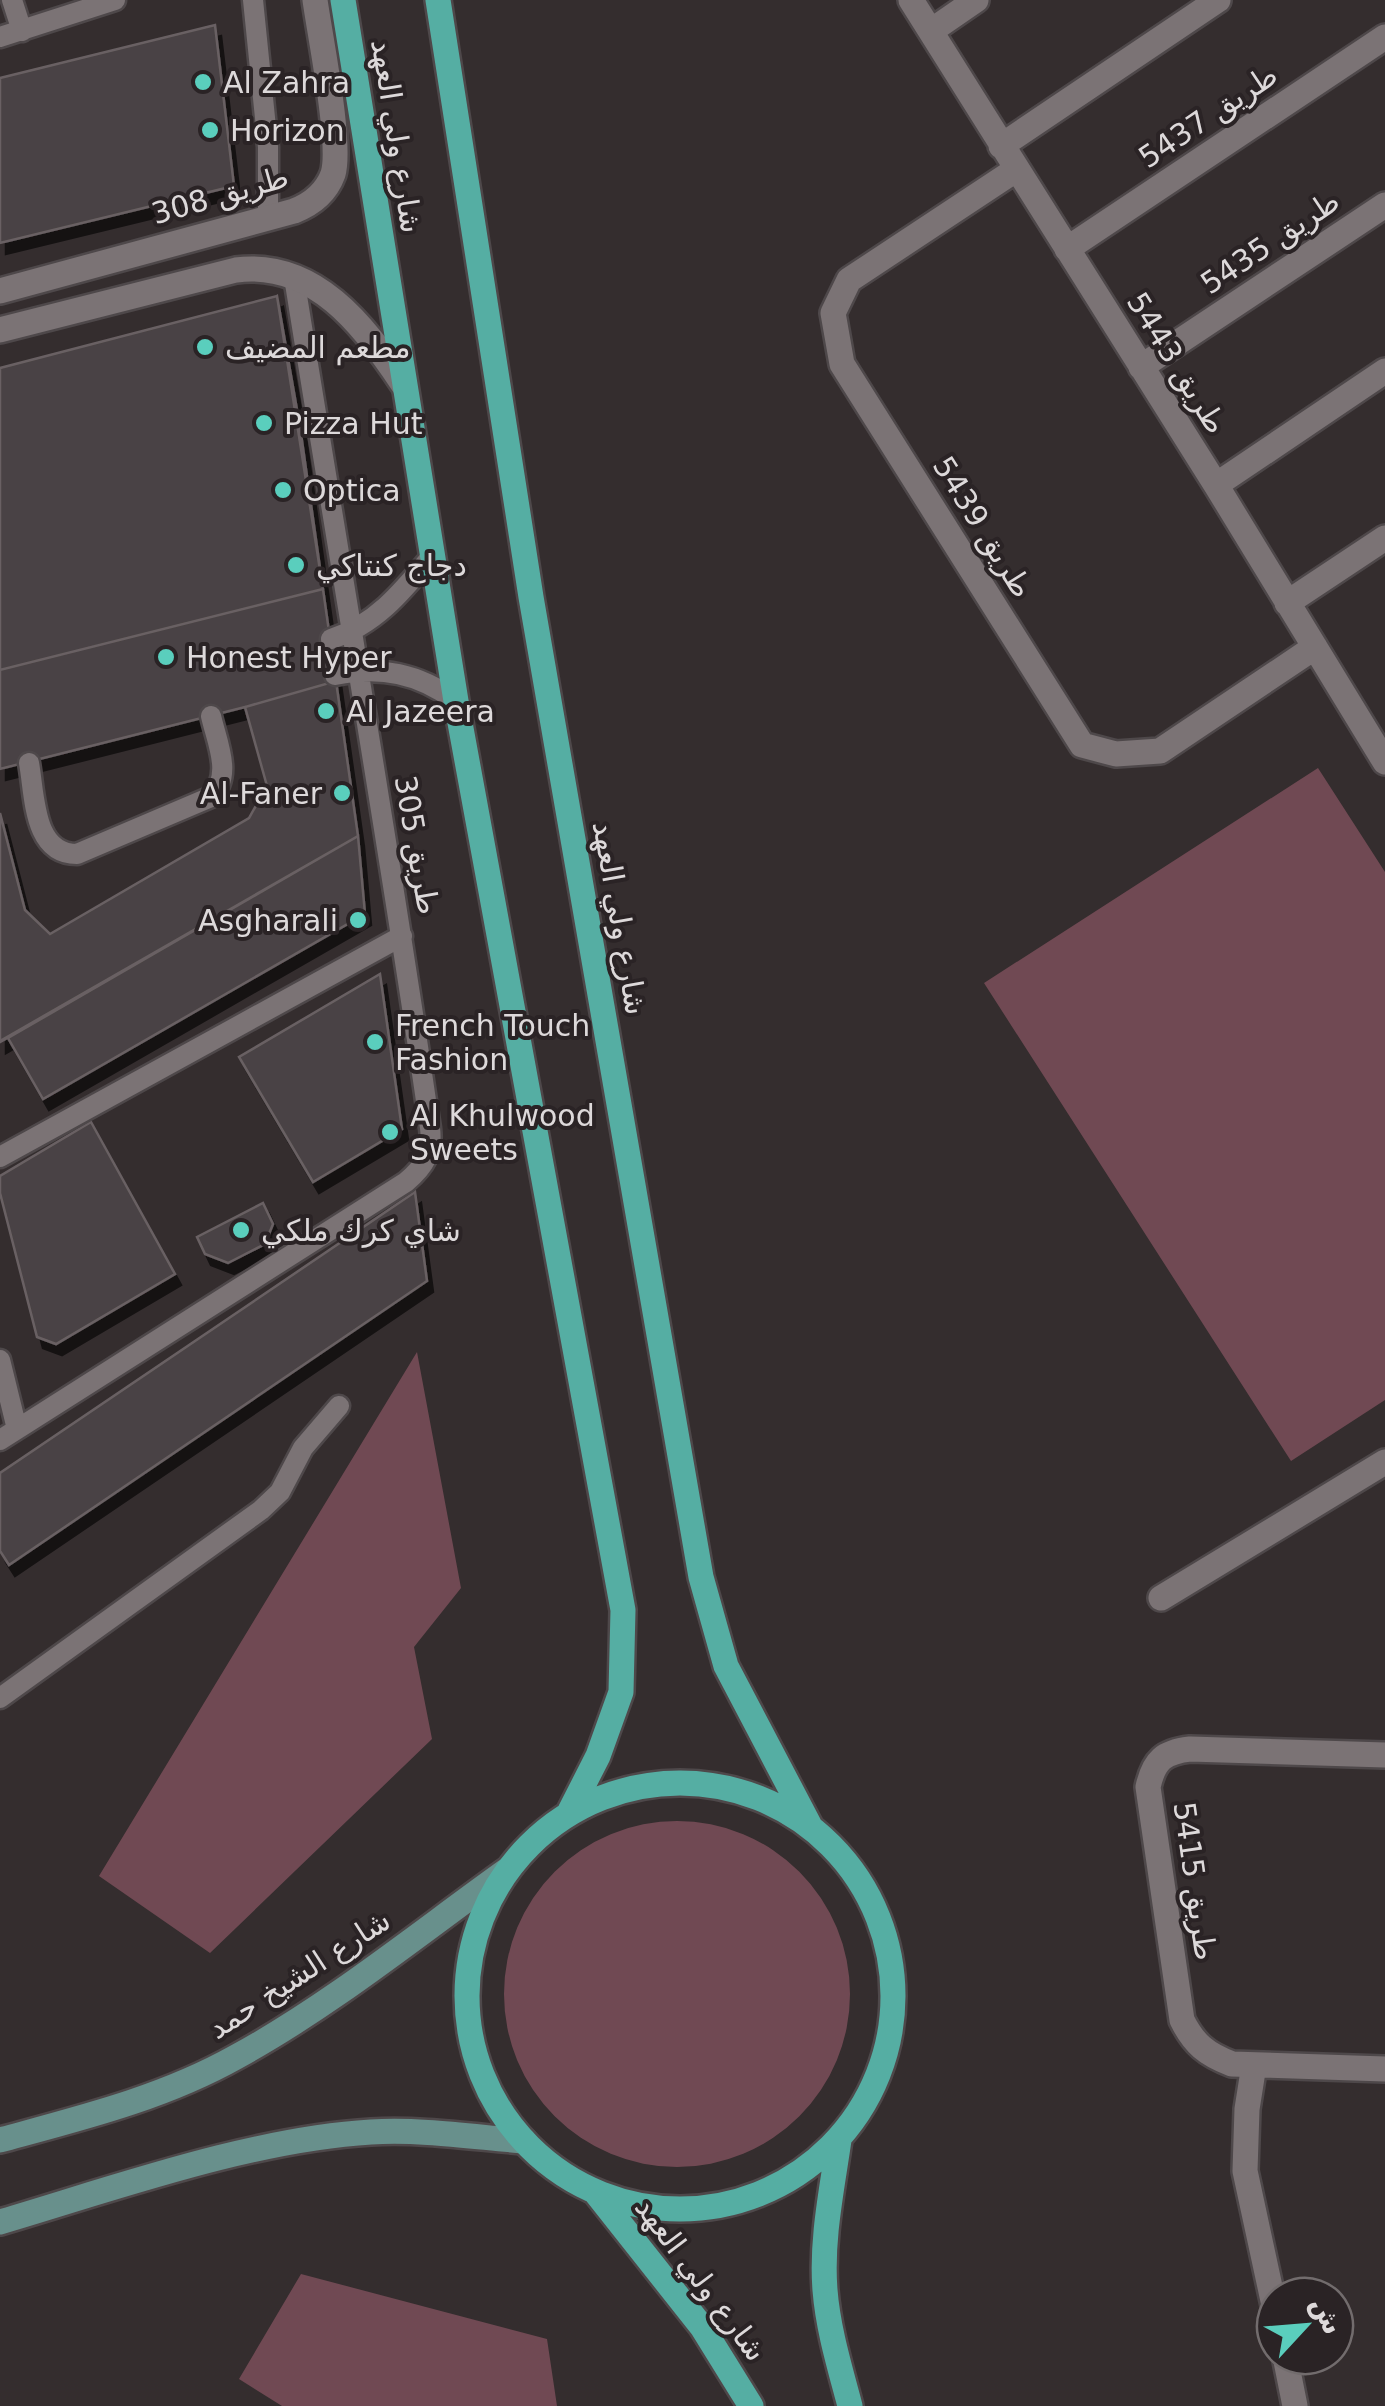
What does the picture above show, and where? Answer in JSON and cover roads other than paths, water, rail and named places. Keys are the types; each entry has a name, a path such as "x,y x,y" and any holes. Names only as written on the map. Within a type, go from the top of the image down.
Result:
{"main road":[{"name":"شارع ولي العهد","path":"344,0 430,556 623,1610 621,1692 598,1756 570,1811"},
{"name":"شارع ولي العهد","path":"438,0 534,616 702,1577 726,1666 810,1826"},
{"path":"692,1782 755,1795 810,1826 851,1868 880,1920 893,1977 890,2036 872,2092 839,2140 788,2182 726,2205 660,2209 596,2192 558,2171 524,2142 495,2102 476,2057 467,2010 470,1961 482,1914 506,1871 524,1848 570,1811 630,1787 692,1782"},
{"name":"شارع الشيخ حمد","path":"0,2140 138,2102 235,2058 311,2010 506,1871"},
{"path":"0,2222 282,2144 372,2132 524,2142"},
{"path":"839,2140 826,2228 825,2288 850,2406"},
{"name":"شارع ولي العهد","path":"596,2192 702,2327 751,2406"}],"street":[{"name":"طريق 308","path":"0,290 268,218 318,198 336,161 315,0"},
{"name":"طريق 5443","path":"912,0 1216,484 1385,762"},
{"path":"931,31 976,0"},
{"path":"1001,146 1218,0"},
{"name":"طريق 5437","path":"1067,249 1385,37"},
{"name":"طريق 5439","path":"1016,169 849,280 832,314 842,364 1082,745 1116,754 1160,751 1314,647"},
{"name":"طريق 5435","path":"1141,367 1385,205"},
{"path":"0,330 258,267 294,276 333,299 380,350 403,384"},
{"path":"1216,484 1385,371"},
{"path":"1287,603 1384,539"},
{"path":"1161,1598 1385,1462"},
{"name":"طريق 5415","path":"1385,1755 1190,1749 1169,1752 1153,1766 1148,1786 1182,2020 1192,2040 1210,2056 1232,2064 1385,2069"},
{"path":"1254,2065 1247,2108 1245,2171 1268,2276"},
{"path":"1289,2376 1295,2406"}],"lane":[{"path":"12,0 22,31"},
{"path":"0,36 116,0"},
{"path":"253,0 268,146 268,218"},
{"name":"طريق 305","path":"9,1435 303,1250 417,1172 430,1153 430,1128 402,936 340,636 294,276"},
{"path":"340,636 379,615 430,556"},
{"path":"346,673 394,671 416,677 456,701"},
{"path":"29,764 43,836 55,850 76,854 211,797 219,789 224,768 210,716"},
{"path":"0,1157 402,936"},
{"path":"0,1360 9,1435"},
{"path":"0,1698 261,1510 280,1492 303,1448 339,1406"}],"place":[{"name":"Al Zahra","path":"203,82"},
{"name":"Horizon","path":"210,130"},
{"name":"مطعم المضيف","path":"205,347"},
{"name":"Pizza Hut","path":"264,423"},
{"name":"Optica","path":"283,490"},
{"name":"دجاج كنتاكي","path":"296,565"},
{"name":"Honest Hyper","path":"166,657"},
{"name":"Al Jazeera","path":"326,711"},
{"name":"Al-Faner","path":"342,793"},
{"name":"Asgharali","path":"358,920"},
{"name":"French Touch Fashion","path":"375,1042"},
{"name":"Al Khulwood Sweets","path":"390,1132"},
{"name":"شاي كرك ملكي","path":"241,1230"}]}
